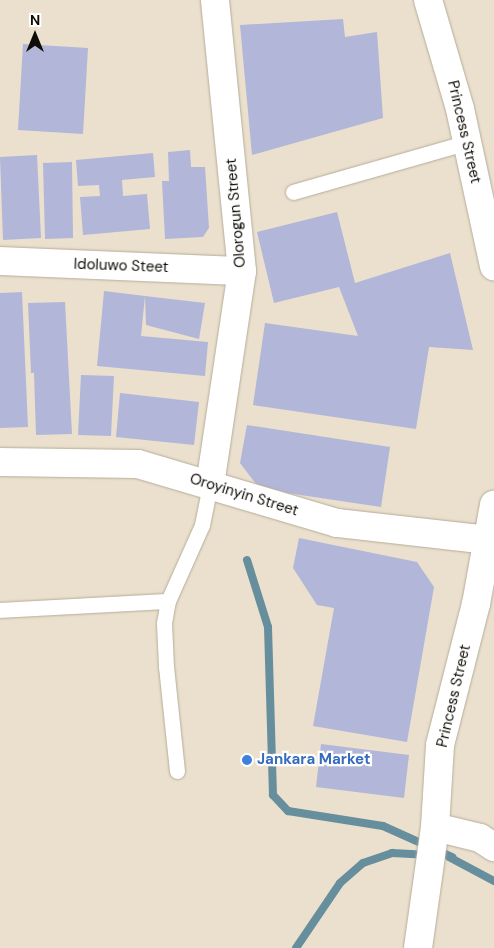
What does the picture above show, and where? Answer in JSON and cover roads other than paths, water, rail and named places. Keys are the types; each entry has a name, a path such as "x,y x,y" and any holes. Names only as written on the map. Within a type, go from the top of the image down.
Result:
{"street":[{"name":"Olorogun Street","path":"210,485 242,271 215,0"},
{"name":"Princess Street","path":"428,0 460,109 494,266"},
{"name":"Idoluwo Steet","path":"0,261 242,271"},
{"name":"Oroyinyin Street","path":"0,462 138,464 337,523 488,540"},
{"name":"Princess Street","path":"418,948 435,827 440,745 476,604 494,505"},
{"path":"435,827 480,838 494,847"}],"lane":[{"path":"293,192 468,142"},
{"path":"177,771 166,667 164,623 168,601 202,525 210,485"},
{"path":"0,610 168,601"}],"waterway":[{"path":"247,560 268,627 273,795 288,811 383,826 452,857"},
{"path":"296,948 340,883 363,863 392,853 425,855"},
{"path":"449,857 494,881"}],"place":[{"name":"Jankara Market","path":"247,760"}]}
